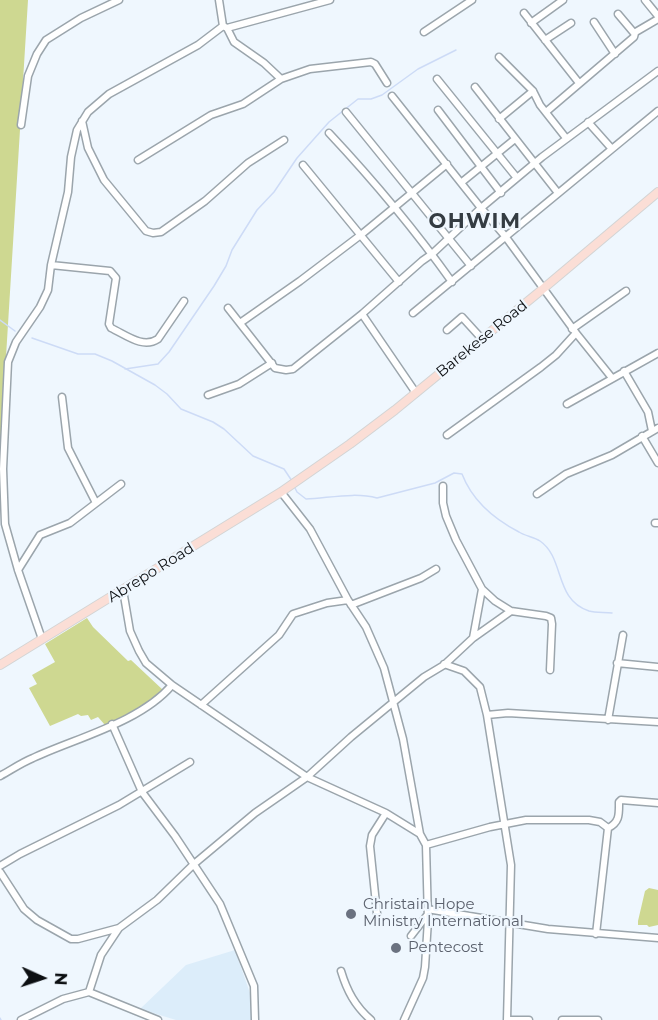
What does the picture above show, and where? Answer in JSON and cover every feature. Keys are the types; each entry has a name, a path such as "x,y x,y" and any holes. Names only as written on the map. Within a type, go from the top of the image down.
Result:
{"main road":[{"name":"Barekese Road","path":"300,478 350,444 416,393 658,192"},
{"name":"Abrepo Road","path":"0,665 281,492 300,478"}],"street":[{"path":"21,125 28,76 45,40 81,18 119,0"},
{"path":"219,0 225,27 234,42 264,63 281,79"},
{"path":"42,639 5,524 3,494 8,362 16,342 48,290 51,265 68,192 71,157 77,130 88,112 109,94 198,45 225,27 330,0"},
{"path":"424,32 472,0"},
{"path":"531,23 563,0"},
{"path":"546,112 615,54 634,37 635,33 658,18 645,0"},
{"path":"524,13 579,83"},
{"path":"618,14 635,33"},
{"path":"594,22 615,54"},
{"path":"545,40 571,23"},
{"path":"499,57 533,91 566,138"},
{"path":"138,160 211,115 243,104 281,79 310,69 371,62 375,64 387,82"},
{"path":"228,308 275,368 293,369 362,314 534,164 658,70"},
{"path":"437,79 517,178"},
{"path":"475,87 558,193"},
{"path":"499,119 533,91"},
{"path":"392,96 505,236 574,331 612,378"},
{"path":"438,110 501,193"},
{"path":"413,313 658,111"},
{"path":"346,112 471,266"},
{"path":"82,121 88,148 104,180 146,231 153,233 161,232 205,201 248,163 284,140"},
{"path":"588,122 612,149"},
{"path":"329,133 368,175 452,282"},
{"path":"462,182 515,139"},
{"path":"240,323 362,234 447,164"},
{"path":"303,165 362,234 399,282"},
{"path":"51,265 113,273 116,278 109,324 141,343 158,339 184,301"},
{"path":"447,435 541,367 555,355 574,331 626,291"},
{"path":"362,314 416,393"},
{"path":"447,330 462,317 482,339"},
{"path":"567,404 658,353"},
{"path":"207,394 239,384 272,363"},
{"path":"537,494 566,474 612,455 655,430 648,412 624,371"},
{"path":"62,397 68,448 96,503"},
{"path":"642,436 658,463"},
{"path":"18,570 40,535 69,523 121,484"},
{"path":"443,486 446,516 482,589 495,601 512,611 550,618 550,670"},
{"path":"281,492 310,529 350,603 366,627 384,668 394,700 420,834 426,845 427,911 423,978 404,1020"},
{"path":"201,705 279,635 293,614 327,603 350,603 421,578 436,569"},
{"path":"473,638 482,589"},
{"path":"123,590 130,631 139,651 146,663 172,685 308,777 386,813 420,834"},
{"path":"89,992 101,955 119,928 157,900 194,864 255,813 308,777 351,736 394,700 444,664 473,638 512,611"},
{"path":"608,720 623,636"},
{"path":"617,663 658,667"},
{"path":"444,664 464,671 480,687 487,715 511,865 507,1020 529,1020"},
{"path":"0,776 31,759 151,705 172,685"},
{"path":"487,715 508,713 658,722"},
{"path":"112,724 142,792 220,904 254,986 255,1020"},
{"path":"0,866 142,792 190,762"},
{"path":"608,828 618,819 620,800 658,803"},
{"path":"378,923 370,846 372,835 386,813"},
{"path":"426,845 526,820 589,820 600,822 608,828"},
{"path":"596,934 608,828"},
{"path":"0,872 24,909 37,920 71,939 119,928"},
{"path":"427,911 447,911 467,917 596,934 658,938"},
{"path":"411,936 427,911"},
{"path":"341,971 347,991 356,1005 371,1020"},
{"path":"21,1020 63,999 89,992 158,1020"},
{"path":"562,1020 598,1020"}],"shaded area":[{"path":"235,950 252,999 253,1020 176,1020 140,1009 186,965"}],"green space":[{"path":"0,0 28,0 0,454"},
{"path":"87,618 93,627 128,661 131,660 163,690 145,706 105,725 98,717 91,720 88,715 78,714 50,726 29,688 37,684 32,675 55,662 45,644"},
{"path":"649,888 658,890 658,925 649,927 638,925 638,921 645,891"}],"waterway":[{"path":"125,369 158,364 169,352 214,286 232,250 257,210 274,192 297,158 329,122 358,99 371,99 382,95 418,69 456,50"},
{"path":"0,320 15,331"},
{"path":"32,338 78,354 95,354 112,361 155,385 181,409 224,429 253,456 284,469 292,481"},
{"path":"295,488 306,499 351,495 377,498 435,483 454,473 462,474 478,500 493,515 510,527 535,538 548,548 570,598 578,606 592,612 612,613"}],"place":[{"name":"Christain Hope Ministry International","path":"351,914"},
{"name":"Pentecost","path":"396,948"}],"district":[{"name":"OHWIM","path":"475,222"}]}
